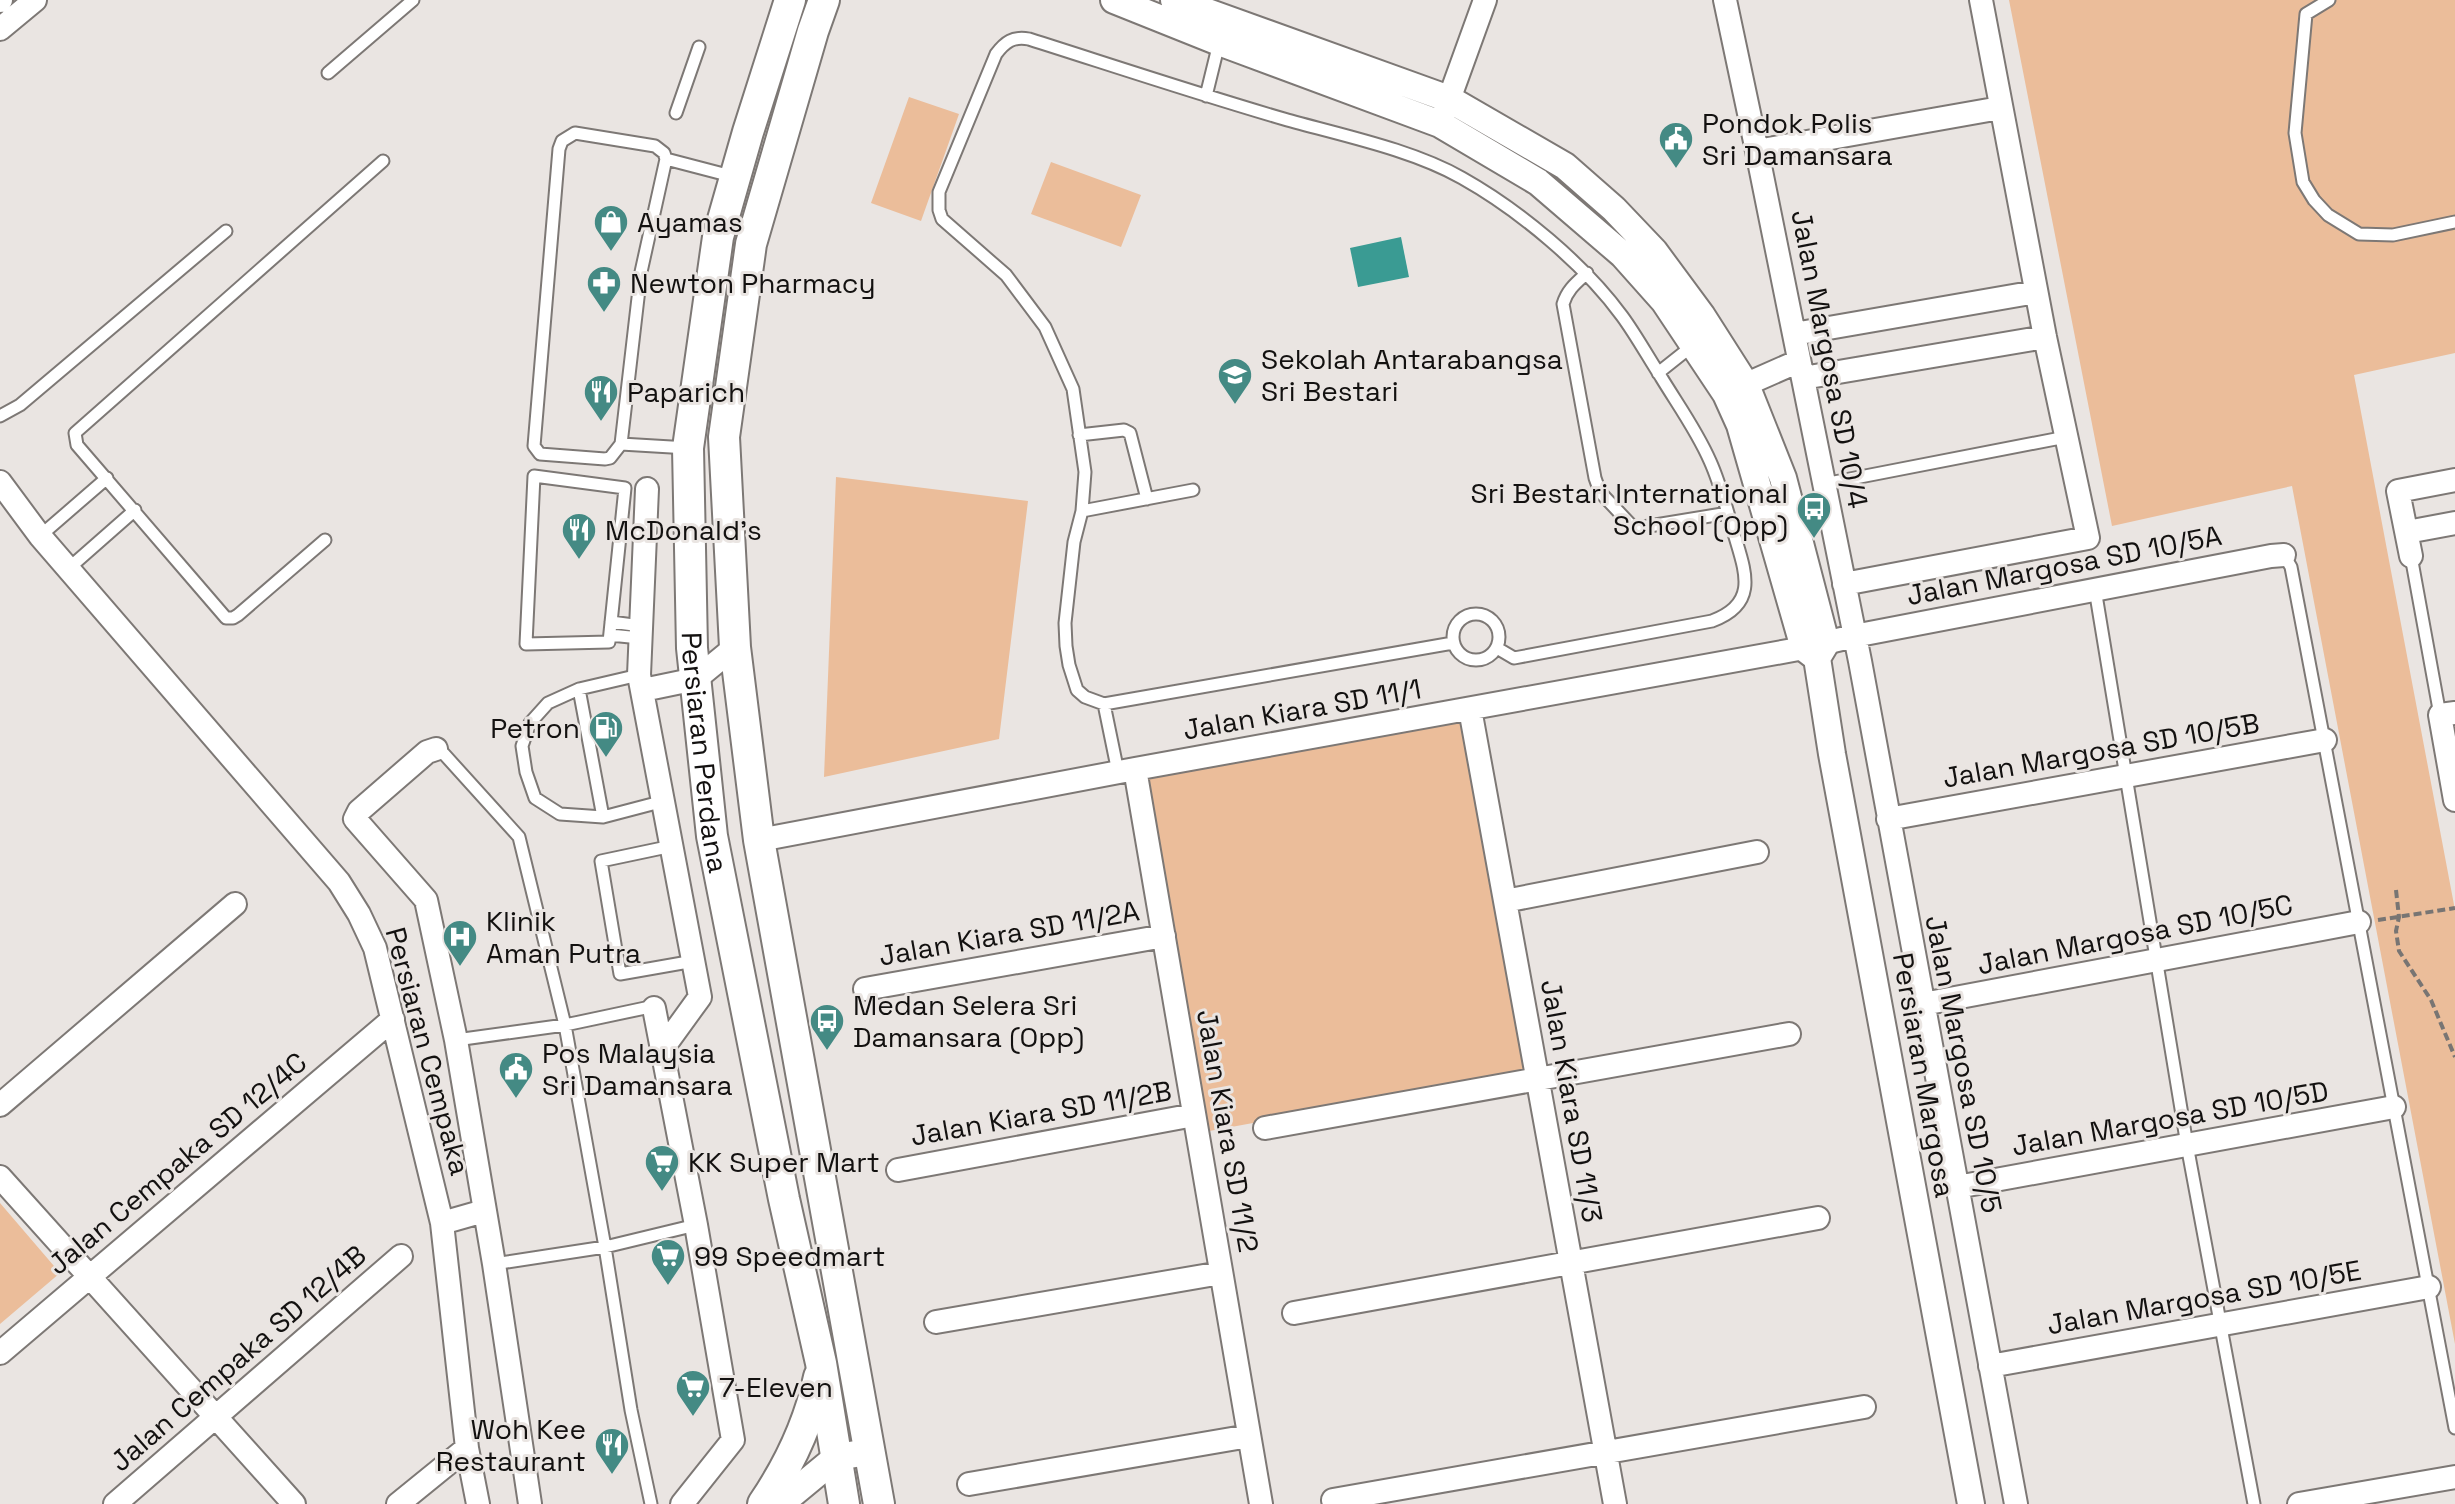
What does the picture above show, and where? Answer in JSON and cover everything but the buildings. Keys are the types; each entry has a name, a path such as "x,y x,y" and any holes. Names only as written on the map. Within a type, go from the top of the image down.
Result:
{"main road":[{"name":"Persiaran Perdana","path":"790,0 718,237 688,448 692,648 712,836 784,1199 821,1363 844,1504"},
{"name":"Persiaran Perdana","path":"825,1 751,244 724,437 735,647 759,840 879,1504"},
{"path":"763,1504 786,1469 801,1438 821,1363"}],"street":[{"path":"0,29 35,0"},
{"name":"Persiaran Margosa","path":"1114,0 1440,124 1538,182 1623,255 1664,301 1694,345 1736,389"},
{"name":"Persiaran Margosa","path":"1174,0 1449,99 1565,166 1614,209 1654,251 1702,316 1783,478 1971,1504"},
{"path":"1440,124 1485,0"},
{"name":"Jalan Margosa SD 10/4","path":"1725,0 1854,636"},
{"path":"1844,584 2088,538 2036,292 1981,0"},
{"path":"1757,151 2000,108"},
{"path":"1794,334 2036,292"},
{"path":"1736,389 1801,370 2045,337"},
{"path":"2411,556 2398,491 2455,480"},
{"path":"0,482 40,536"},
{"path":"636,488 641,683 700,997 663,1048"},
{"path":"0,510 40,536"},
{"path":"2407,532 2455,523"},
{"name":"Persiaran Cempaka","path":"40,536 339,882 375,948 442,1223 467,1448 478,1504"},
{"name":"Jalan Margosa SD 10/5A","path":"1854,636 2284,555"},
{"name":"Jalan Kiara SD 11/1","path":"759,840 1126,771 1816,649 1854,636"},
{"name":"Jalan Margosa SD 10/5","path":"1854,636 2016,1504"},
{"path":"641,683 696,679 735,647"},
{"name":"Jalan Kiara SD 11/3","path":"1470,709 1615,1504"},
{"path":"2447,714 2455,800"},
{"name":"Jalan Margosa SD 10/5B","path":"1888,819 2325,740"},
{"path":"436,749 427,752 393,781 359,811 355,819 426,900 456,1040 530,1504"},
{"name":"Jalan Kiara SD 11/2","path":"1126,771 1164,936 1261,1504"},
{"path":"1505,901 1757,852"},
{"path":"0,1105 235,904"},
{"name":"Jalan Margosa SD 10/5C","path":"1923,1004 2359,922"},
{"name":"Jalan Kiara SD 11/2A","path":"865,989 1164,936"},
{"path":"654,1008 733,1440 682,1504"},
{"name":"Jalan Cempaka SD 12/4C","path":"0,1353 393,1019"},
{"path":"1265,1128 1789,1034"},
{"name":"Jalan Margosa SD 10/5D","path":"1957,1187 2394,1107"},
{"name":"Jalan Kiara SD 11/2B","path":"898,1170 1194,1115"},
{"path":"0,1177 294,1504"},
{"path":"442,1223 484,1211"},
{"path":"1294,1313 1818,1218"},
{"name":"Jalan Cempaka SD 12/4B","path":"115,1504 401,1256"},
{"path":"936,1322 1221,1273"},
{"name":"Jalan Margosa SD 10/5E","path":"1990,1366 2429,1287"},
{"path":"1333,1500 1864,1407"},
{"path":"969,1484 1249,1436"},
{"path":"398,1504 467,1448"},
{"path":"780,1504 837,1457 868,1452"},
{"path":"2299,1504 2455,1477"}],"lane":[{"path":"328,73 413,0"},
{"path":"2329,0 2306,14 2295,133 2303,182 2328,215 2359,234 2393,235 2455,222"},
{"path":"1453,643 1104,704 1085,697 1077,690 1067,656 1065,623 1085,472 1073,389 1045,327 1006,275 942,219 939,210 939,192 996,54 1010,39 1029,39 1206,96 1406,154 1461,177 1533,228 1587,273 1623,316 1704,449 1741,557 1745,590 1739,605 1729,615 1686,627 1514,658 1497,648"},
{"path":"1206,96 1219,42"},
{"path":"676,113 699,47"},
{"path":"575,133 655,146 666,159 641,272 621,444 610,458 605,459 543,455 534,446 559,149 562,141 575,133"},
{"path":"666,159 735,177"},
{"path":"325,540 238,615 226,618 74,439 78,428 383,161"},
{"path":"0,416 20,405 226,231"},
{"path":"1587,273 1571,287 1563,304 1600,492 1637,528 1728,513"},
{"path":"1658,373 1694,345"},
{"path":"1079,435 1124,430 1130,433 1147,499"},
{"path":"1824,484 2066,437"},
{"path":"621,444 688,448"},
{"path":"534,476 636,488 610,628 609,642 526,644 534,476"},
{"path":"40,536 107,478"},
{"path":"1082,511 1193,490"},
{"path":"68,569 135,510"},
{"path":"2284,555 2291,567 2325,740 2455,1428"},
{"path":"2411,556 2447,714"},
{"path":"2095,589 2187,1145 2254,1504"},
{"path":"1475,614 1483,615 1496,624 1499,632 1497,648 1477,661 1462,656 1453,643 1455,627 1467,616 1475,614"},
{"path":"610,628 640,632"},
{"path":"641,683 579,689 548,703 530,723 522,746 526,772 535,798 560,814 603,817 664,801"},
{"path":"579,689 603,817"},
{"path":"1104,704 1126,771"},
{"path":"436,749 519,837 565,1025 631,1410 651,1504"},
{"path":"672,846 601,861 620,974 694,961"},
{"path":"456,1040 565,1025 654,1008"},
{"path":"494,1264 605,1247 696,1225"}],"path":[{"path":"2396,890 2399,951 2431,1000 2455,1057"},
{"path":"2383,919 2455,908"}],"shaded area":[{"path":"2009,0 2455,0 2455,353 2354,375 2455,910 2455,1344 2292,486 2112,526"},
{"path":"909,97 959,114 921,221 871,203"},
{"path":"1051,162 1141,195 1121,247 1031,214"},
{"path":"836,477 1028,501 999,739 824,777"},
{"path":"1466,717 1528,1073 1204,1132 1142,776"},
{"path":"0,1203 60,1273 0,1324"}],"water":[{"path":"1401,237 1409,277 1358,287 1350,248"}],"place":[{"name":"Pondok Polis Sri Damansara","path":"1676,170"},
{"name":"Ayamas","path":"611,253"},
{"name":"Newton Pharmacy","path":"604,314"},
{"name":"Sekolah Antarabangsa Sri Bestari","path":"1235,406"},
{"name":"Paparich","path":"601,423"},
{"name":"Sri Bestari International School (Opp)","path":"1814,540"},
{"name":"McDonald's","path":"579,561"},
{"name":"Petron","path":"606,759"},
{"name":"Klinik Aman Putra","path":"460,968"},
{"name":"Medan Selera Sri Damansara (Opp)","path":"827,1052"},
{"name":"Pos Malaysia Sri Damansara","path":"516,1100"},
{"name":"KK Super Mart","path":"662,1193"},
{"name":"99 Speedmart","path":"668,1287"},
{"name":"7-Eleven","path":"693,1418"},
{"name":"Woh Kee Restaurant","path":"612,1476"}]}
